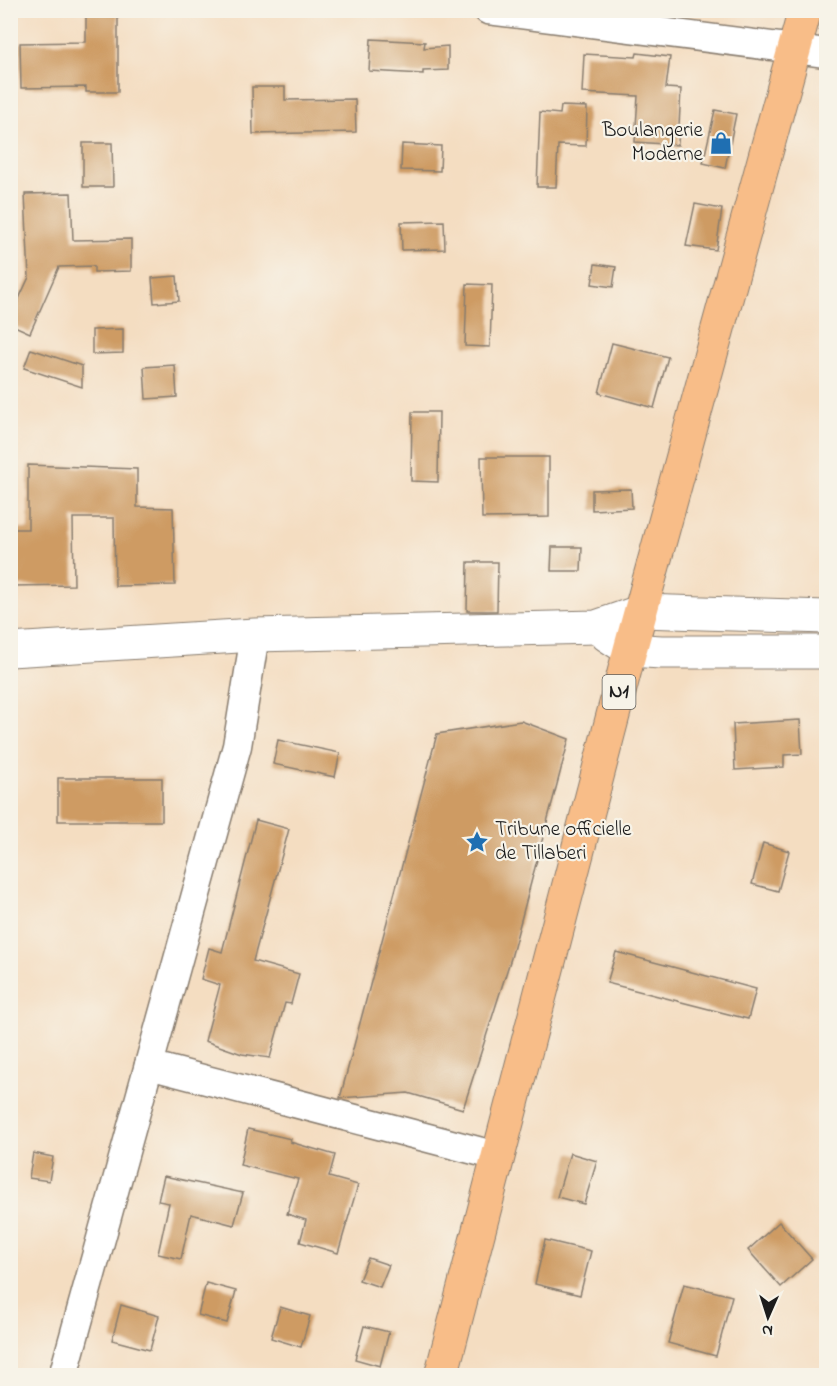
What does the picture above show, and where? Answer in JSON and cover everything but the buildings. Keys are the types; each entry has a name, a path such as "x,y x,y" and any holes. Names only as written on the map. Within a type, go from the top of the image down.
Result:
{"main road":[{"name":"N1","path":"441,1376 630,650 792,49 805,10"}],"street":[{"path":"488,10 826,53"},
{"path":"10,650 255,635 596,627 642,611 826,617"},
{"path":"596,627 630,650 826,652"},
{"path":"63,1376 237,747 255,635"},
{"path":"149,1065 497,1156"}],"place":[{"name":"Boulangerie Moderne","path":"721,143"},
{"name":"Tribune officielle de Tillaberi","path":"477,842"}]}
